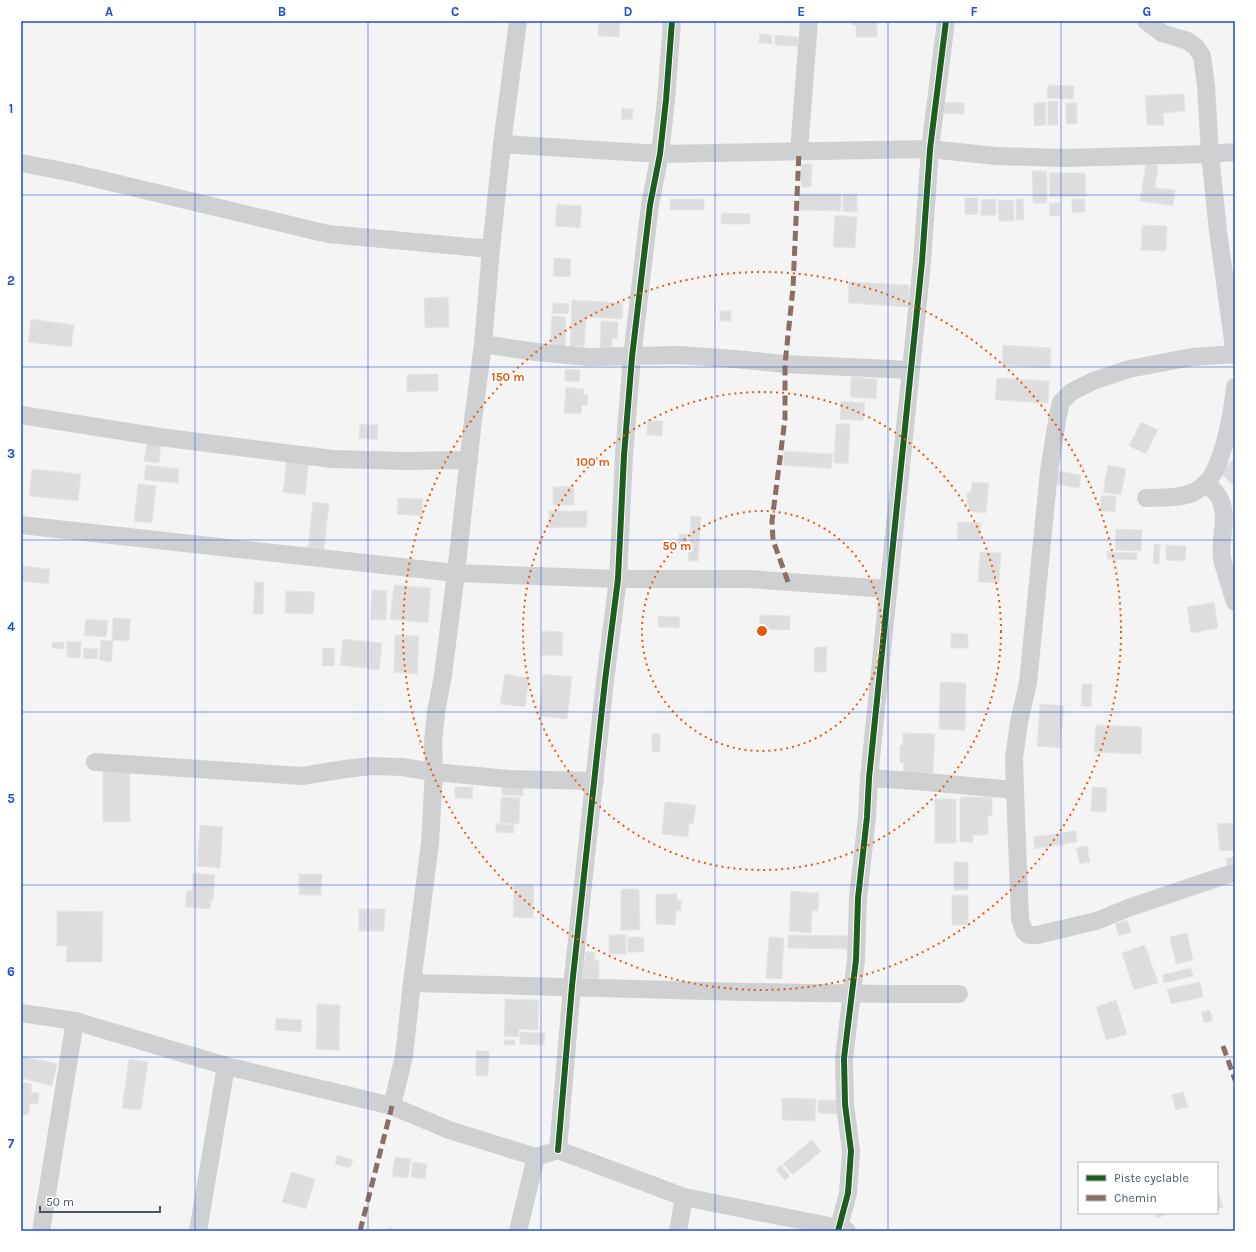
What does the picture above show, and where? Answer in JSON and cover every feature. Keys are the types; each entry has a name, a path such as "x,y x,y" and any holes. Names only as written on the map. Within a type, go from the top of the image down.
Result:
{"street":[{"path":"392,1106 404,1056 430,844 434,772 433,742 436,712 443,675 456,572 483,344 502,144 518,21"},
{"path":"558,1150 572,986 605,681 618,579 624,455 632,356 648,220 660,154 672,21"},
{"path":"799,151 809,21"},
{"path":"21,1013 75,1021 226,1066 392,1106 449,1130 536,1156 558,1150 684,1197 841,1230 848,1193 851,1151 845,1104 844,1058 856,960 858,898 922,262 930,149 946,21"},
{"path":"1146,21 1162,33 1188,41 1196,47 1202,56 1206,86 1210,154 1218,231 1235,354 1192,356 1129,369 1093,381 1071,392 1061,402 1049,471 1028,683 1019,722 1014,758 1020,919 1024,931 1028,936 1037,935 1096,921 1235,873"},
{"path":"502,144 660,154 930,149 996,156 1064,158 1235,152"},
{"path":"21,163 73,172 328,234 491,249"},
{"path":"483,344 536,352 588,357 679,356 735,359 785,364 910,370"},
{"path":"1146,498 1179,497 1194,491 1207,483 1218,464 1235,387"},
{"path":"21,415 160,437 333,459 406,461 469,460"},
{"path":"1207,483 1220,499 1223,512 1223,527 1220,545 1222,558 1235,602"},
{"path":"21,525 456,572 618,579 749,579 888,589"},
{"path":"95,762 302,776 371,766 402,767 434,772 509,779 595,781"},
{"path":"869,778 1015,790"},
{"path":"412,983 852,994 959,994"},
{"path":"41,1231 75,1021"},
{"path":"198,1231 226,1066"},
{"path":"518,1231 536,1156"},
{"path":"678,1231 684,1197"}],"building":[{"path":"599,21 620,21 619,37 598,36"},
{"path":"778,21 793,21 792,23 778,23"},
{"path":"852,21 877,21 877,37 856,37 856,25 852,25"},
{"path":"760,34 772,35 772,44 759,43"},
{"path":"775,35 798,37 798,46 775,45"},
{"path":"1048,85 1074,86 1073,99 1047,98"},
{"path":"1184,94 1185,111 1163,113 1164,125 1147,125 1145,96"},
{"path":"1048,101 1058,101 1058,125 1048,125"},
{"path":"944,102 964,103 964,114 944,113"},
{"path":"1034,103 1046,103 1046,125 1034,126"},
{"path":"1066,103 1077,103 1077,124 1066,124"},
{"path":"622,108 633,109 632,120 621,119"},
{"path":"801,164 812,164 811,187 801,187"},
{"path":"1146,164 1158,166 1155,188 1175,190 1173,206 1140,201"},
{"path":"1032,171 1047,171 1047,203 1033,203"},
{"path":"1049,173 1085,173 1086,196 1050,197"},
{"path":"799,194 841,194 841,211 799,210"},
{"path":"843,194 857,194 857,212 843,212"},
{"path":"965,198 978,198 978,214 965,215"},
{"path":"670,199 704,199 704,210 670,210"},
{"path":"996,199 996,215 981,216 981,200"},
{"path":"1016,199 1023,199 1024,220 1016,220"},
{"path":"1072,199 1085,199 1085,212 1072,213"},
{"path":"998,200 1013,200 1014,221 999,221"},
{"path":"1049,203 1060,203 1060,216 1050,216"},
{"path":"557,204 582,206 580,228 555,226"},
{"path":"721,213 750,214 750,224 721,224"},
{"path":"835,215 857,217 855,248 833,247"},
{"path":"1142,225 1167,226 1166,251 1141,250"},
{"path":"554,258 571,259 570,277 553,276"},
{"path":"849,282 909,285 908,307 848,303"},
{"path":"448,297 449,327 425,328 424,298"},
{"path":"572,300 623,303 622,319 586,317 584,347 570,346"},
{"path":"553,303 569,304 568,314 552,313"},
{"path":"720,311 731,311 731,321 720,321"},
{"path":"552,316 566,317 565,347 550,346"},
{"path":"31,319 74,325 71,347 28,342"},
{"path":"601,321 618,322 617,339 612,339 612,348 600,347"},
{"path":"1003,345 1051,348 1050,368 1002,365"},
{"path":"565,369 580,370 579,382 565,381"},
{"path":"438,374 438,391 407,392 407,375"},
{"path":"851,377 877,379 876,399 850,397"},
{"path":"997,378 1049,381 1048,403 995,400"},
{"path":"566,387 584,389 584,395 588,395 587,406 582,405 581,414 564,413"},
{"path":"841,401 865,403 863,421 840,419"},
{"path":"648,420 663,421 662,436 647,435"},
{"path":"1141,422 1158,430 1146,454 1129,446"},
{"path":"360,424 378,425 377,440 359,438"},
{"path":"836,424 850,424 848,464 834,463"},
{"path":"147,440 161,442 159,463 144,461"},
{"path":"784,451 833,454 831,469 783,465"},
{"path":"287,458 309,460 305,495 283,492"},
{"path":"1235,458 1235,487 1220,473"},
{"path":"146,465 179,469 178,483 144,480"},
{"path":"1108,465 1126,469 1121,495 1103,492"},
{"path":"32,469 81,474 78,501 29,496"},
{"path":"1058,471 1081,475 1079,488 1055,484"},
{"path":"972,482 989,483 986,513 969,511 969,504 967,504 967,492 971,492"},
{"path":"138,484 156,486 152,523 134,521"},
{"path":"574,486 574,505 553,505 553,487"},
{"path":"1101,496 1116,496 1115,512 1100,511"},
{"path":"398,498 423,499 422,516 397,514"},
{"path":"313,502 329,504 324,550 308,548"},
{"path":"549,511 587,511 587,527 549,528"},
{"path":"691,516 701,517 698,561 688,561"},
{"path":"958,522 981,523 980,540 957,539"},
{"path":"1116,529 1142,530 1141,551 1115,550"},
{"path":"679,534 687,534 687,548 679,548"},
{"path":"1154,544 1160,544 1159,564 1153,563"},
{"path":"1166,545 1186,546 1185,561 1166,560"},
{"path":"980,552 1001,553 999,583 978,582"},
{"path":"1107,552 1137,553 1136,560 1107,559"},
{"path":"21,566 50,569 48,584 21,581"},
{"path":"255,582 264,582 263,614 253,614"},
{"path":"394,585 431,588 428,623 390,619"},
{"path":"372,590 387,591 386,620 370,620"},
{"path":"286,591 315,592 313,614 285,613"},
{"path":"1214,602 1218,628 1191,633 1187,607"},
{"path":"760,615 790,616 790,630 759,629"},
{"path":"658,616 680,617 679,628 658,627"},
{"path":"113,618 130,619 129,641 112,640"},
{"path":"86,619 108,621 106,637 84,635"},
{"path":"542,631 563,632 562,656 541,655"},
{"path":"951,633 968,634 968,648 951,648"},
{"path":"395,635 419,636 417,674 394,672"},
{"path":"343,639 382,643 379,670 340,665"},
{"path":"101,640 113,641 111,662 99,660"},
{"path":"67,641 81,642 80,658 67,657"},
{"path":"52,642 64,642 64,649 52,648"},
{"path":"815,647 827,647 826,672 814,672"},
{"path":"84,648 98,649 97,659 83,658"},
{"path":"323,648 335,648 334,666 322,666"},
{"path":"505,674 529,678 525,707 500,704"},
{"path":"543,674 572,677 567,719 539,716"},
{"path":"940,682 966,683 965,730 939,729"},
{"path":"1082,684 1092,684 1091,707 1081,706"},
{"path":"1040,704 1064,706 1060,748 1037,746"},
{"path":"1096,725 1142,727 1141,754 1094,752"},
{"path":"903,733 935,734 933,773 903,772 904,763 900,763 900,745 903,745"},
{"path":"652,734 660,734 660,752 652,752"},
{"path":"103,771 130,771 130,822 103,822"},
{"path":"502,785 523,786 523,796 502,795"},
{"path":"455,787 473,787 472,799 455,798"},
{"path":"1092,787 1107,788 1106,812 1091,811"},
{"path":"501,797 520,798 519,824 500,823"},
{"path":"960,797 992,797 992,816 988,816 988,835 973,835 973,842 960,842"},
{"path":"935,799 956,799 956,843 935,843"},
{"path":"665,802 696,805 693,824 689,824 688,837 662,834"},
{"path":"1235,823 1235,850 1220,851 1217,824"},
{"path":"496,824 514,825 514,833 496,832"},
{"path":"200,825 223,827 220,868 197,866"},
{"path":"1076,831 1077,842 1035,849 1033,837"},
{"path":"1087,846 1090,862 1080,864 1076,848"},
{"path":"1235,857 1235,867 1227,867 1226,858"},
{"path":"954,862 968,862 968,890 954,890"},
{"path":"193,873 215,875 213,901 211,901 210,909 185,907 187,890 192,891"},
{"path":"299,874 322,874 321,895 299,895"},
{"path":"514,884 534,885 533,918 513,917"},
{"path":"621,889 639,889 640,930 621,930"},
{"path":"791,891 819,893 818,911 812,911 811,933 789,931"},
{"path":"656,894 677,894 677,900 681,900 681,911 676,911 675,925 656,924"},
{"path":"952,895 968,895 968,925 952,925"},
{"path":"359,909 385,909 384,931 359,931"},
{"path":"57,911 103,912 102,962 66,962 67,946 57,946"},
{"path":"1127,920 1131,932 1119,936 1115,924"},
{"path":"1187,933 1193,960 1176,964 1170,937"},
{"path":"609,935 626,935 626,954 609,954"},
{"path":"788,935 848,936 848,949 788,948"},
{"path":"628,937 644,937 644,952 628,952"},
{"path":"769,937 784,938 782,979 766,978"},
{"path":"1145,945 1158,983 1134,990 1122,953"},
{"path":"585,952 595,952 595,960 599,960 599,979 582,979 582,962 585,962"},
{"path":"1191,968 1193,976 1164,983 1162,975"},
{"path":"1200,982 1203,997 1171,1004 1167,989"},
{"path":"505,999 539,1000 538,1030 519,1029 519,1037 504,1036"},
{"path":"1116,1000 1127,1034 1106,1040 1096,1007"},
{"path":"317,1004 340,1005 339,1050 316,1049"},
{"path":"1210,1010 1213,1021 1204,1023 1201,1012"},
{"path":"276,1018 302,1020 301,1032 275,1030"},
{"path":"520,1032 545,1033 544,1045 520,1044"},
{"path":"504,1040 515,1040 515,1045 504,1045"},
{"path":"476,1051 489,1051 488,1076 476,1076"},
{"path":"21,1056 57,1064 52,1086 21,1078"},
{"path":"129,1059 148,1062 141,1110 122,1108"},
{"path":"21,1082 32,1084 31,1092 39,1093 38,1104 30,1103 28,1115 21,1114"},
{"path":"1183,1092 1188,1107 1176,1110 1172,1095"},
{"path":"782,1098 816,1099 815,1121 782,1120"},
{"path":"818,1100 837,1100 837,1114 818,1113"},
{"path":"812,1140 821,1151 793,1175 783,1164"},
{"path":"337,1155 353,1160 350,1168 335,1164"},
{"path":"395,1157 411,1159 408,1178 392,1176"},
{"path":"413,1162 427,1164 425,1179 411,1177"},
{"path":"781,1165 790,1176 785,1180 776,1170"},
{"path":"291,1172 315,1179 306,1209 282,1202"},
{"path":"1218,1191 1223,1207 1218,1209"},
{"path":"1155,1214 1169,1214 1157,1218"},
{"path":"389,1228 402,1231 388,1231"}],"marked path":[{"path":"788,582 773,540 772,521 785,419 785,364 793,288 799,151"},
{"path":"1223,1046 1235,1080"},
{"path":"360,1231 392,1106"}],"cycle path":[{"path":"558,1150 572,986 605,681 618,579 624,455 632,357 650,205 660,154 672,21"},
{"path":"838,1231 848,1193 851,1151 845,1104 844,1058 856,960 858,898 922,262 930,149 946,21"}]}
